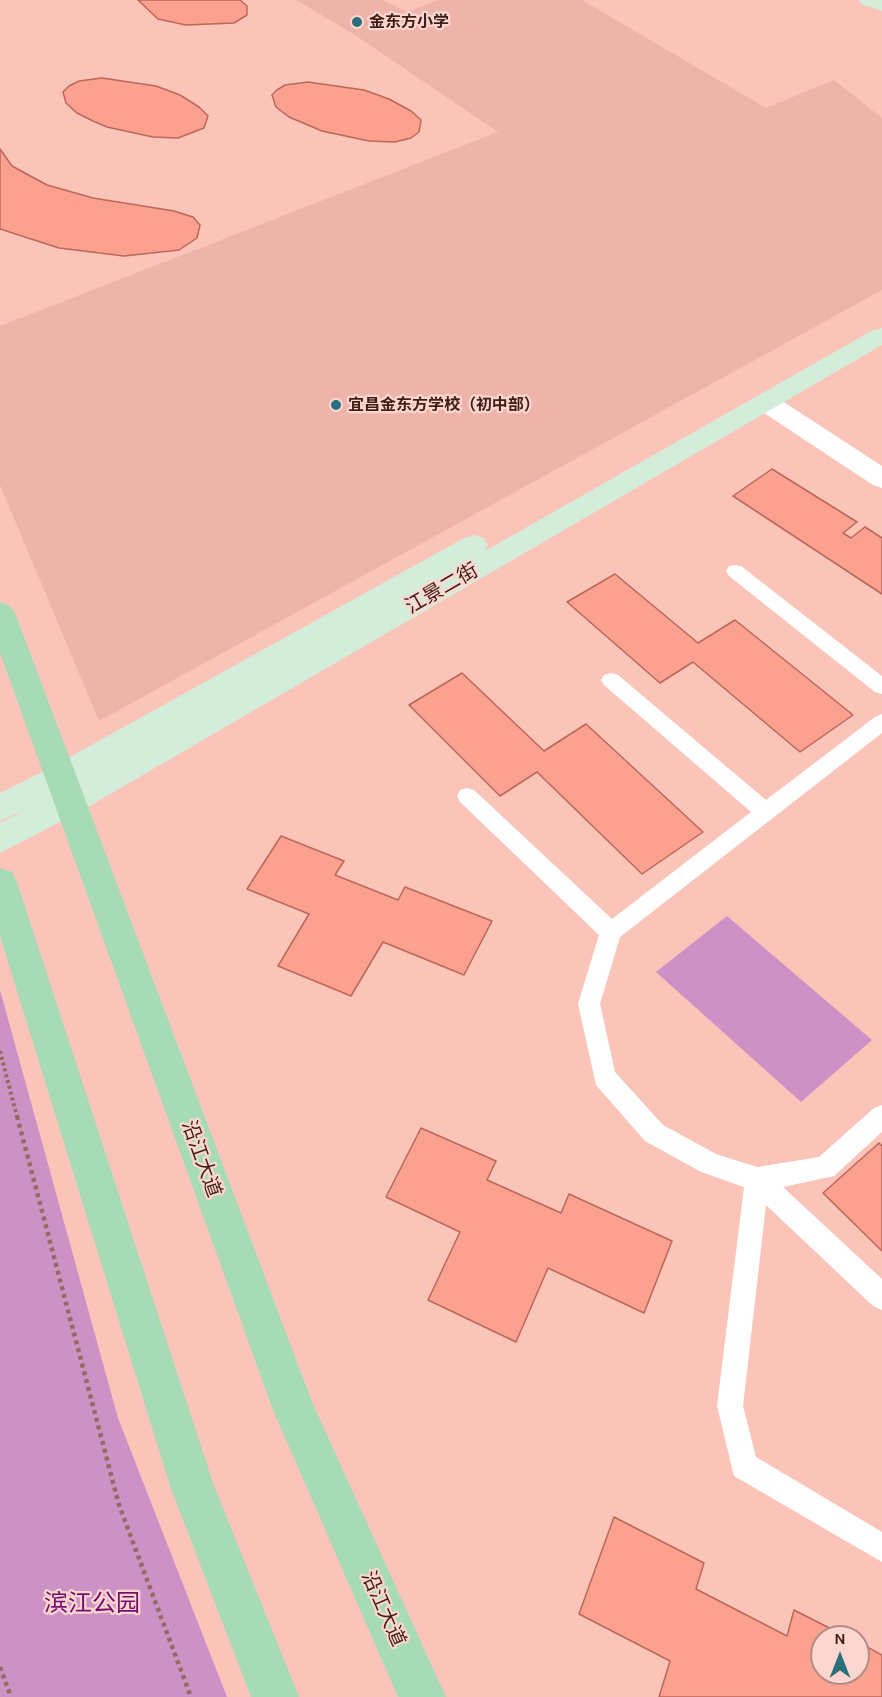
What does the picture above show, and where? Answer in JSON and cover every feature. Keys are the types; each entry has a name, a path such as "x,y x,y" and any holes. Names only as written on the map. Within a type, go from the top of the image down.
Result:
{"main road":[{"name":"沿江大道","path":"0,613 294,1410 422,1697"},
{"path":"0,882 192,1486 275,1697"}],"street":[{"path":"868,0 882,5"},
{"name":"江景二街","path":"0,839 65,790 882,312"},
{"name":"江景二街","path":"0,808 65,790 767,403 882,335"},
{"path":"767,403 882,479"}],"lane":[{"path":"735,571 882,687"},
{"path":"611,680 766,812"},
{"path":"882,722 611,932 589,1004 604,1077 654,1133 710,1164 757,1179 882,1297"},
{"path":"467,796 611,932"},
{"path":"757,1179 825,1168 882,1116"},
{"path":"757,1179 730,1406 744,1466 882,1548"}],"path":[{"path":"0,1051 118,1506 191,1697"},
{"path":"0,1667 11,1697"}],"shaded area":[{"name":"宜昌金东方学校（初中部）","path":"296,0 383,0 407,12 439,0 582,0 766,108 834,80 882,118 882,290 99,721 0,485 0,326 498,132 352,33"}],"green space":[{"path":"727,916 872,1040 801,1102 656,972"},
{"name":"滨江公园","path":"0,990 118,1418 227,1697 0,1697"}],"building":[{"path":"138,0 240,0 247,6 247,15 234,23 186,25 158,19"},
{"path":"102,78 156,86 180,95 199,107 208,116 204,128 178,138 153,137 107,127 77,113 66,103 63,92 69,86 79,81"},
{"path":"308,82 364,90 389,99 411,111 421,120 419,132 411,138 395,142 369,141 322,131 289,117 276,107 272,95 277,90 285,85"},
{"path":"0,149 12,166 47,185 93,198 174,211 193,217 200,225 197,238 179,250 124,256 59,248 0,229"},
{"path":"772,469 857,522 843,533 851,538 865,527 882,538 882,594 733,496"},
{"path":"615,574 698,643 735,620 853,715 800,752 693,662 660,683 567,602"},
{"path":"462,673 544,751 586,724 703,832 642,874 537,772 500,796 409,705"},
{"path":"281,836 344,861 335,875 398,900 405,887 492,921 464,975 383,942 351,996 278,966 309,914 247,889"},
{"path":"421,1128 496,1161 487,1180 561,1213 569,1194 672,1241 644,1313 548,1268 516,1342 428,1300 460,1232 386,1197"},
{"path":"879,1143 882,1146 882,1251 823,1193"},
{"path":"614,1517 704,1563 696,1589 787,1636 794,1610 823,1625 810,1625 810,1685 870,1685 870,1648 882,1655 882,1697 659,1697 670,1661 579,1614"}],"place":[{"name":"金东方小学","path":"357,22"},
{"name":"宜昌金东方学校（初中部）","path":"336,405"}]}
